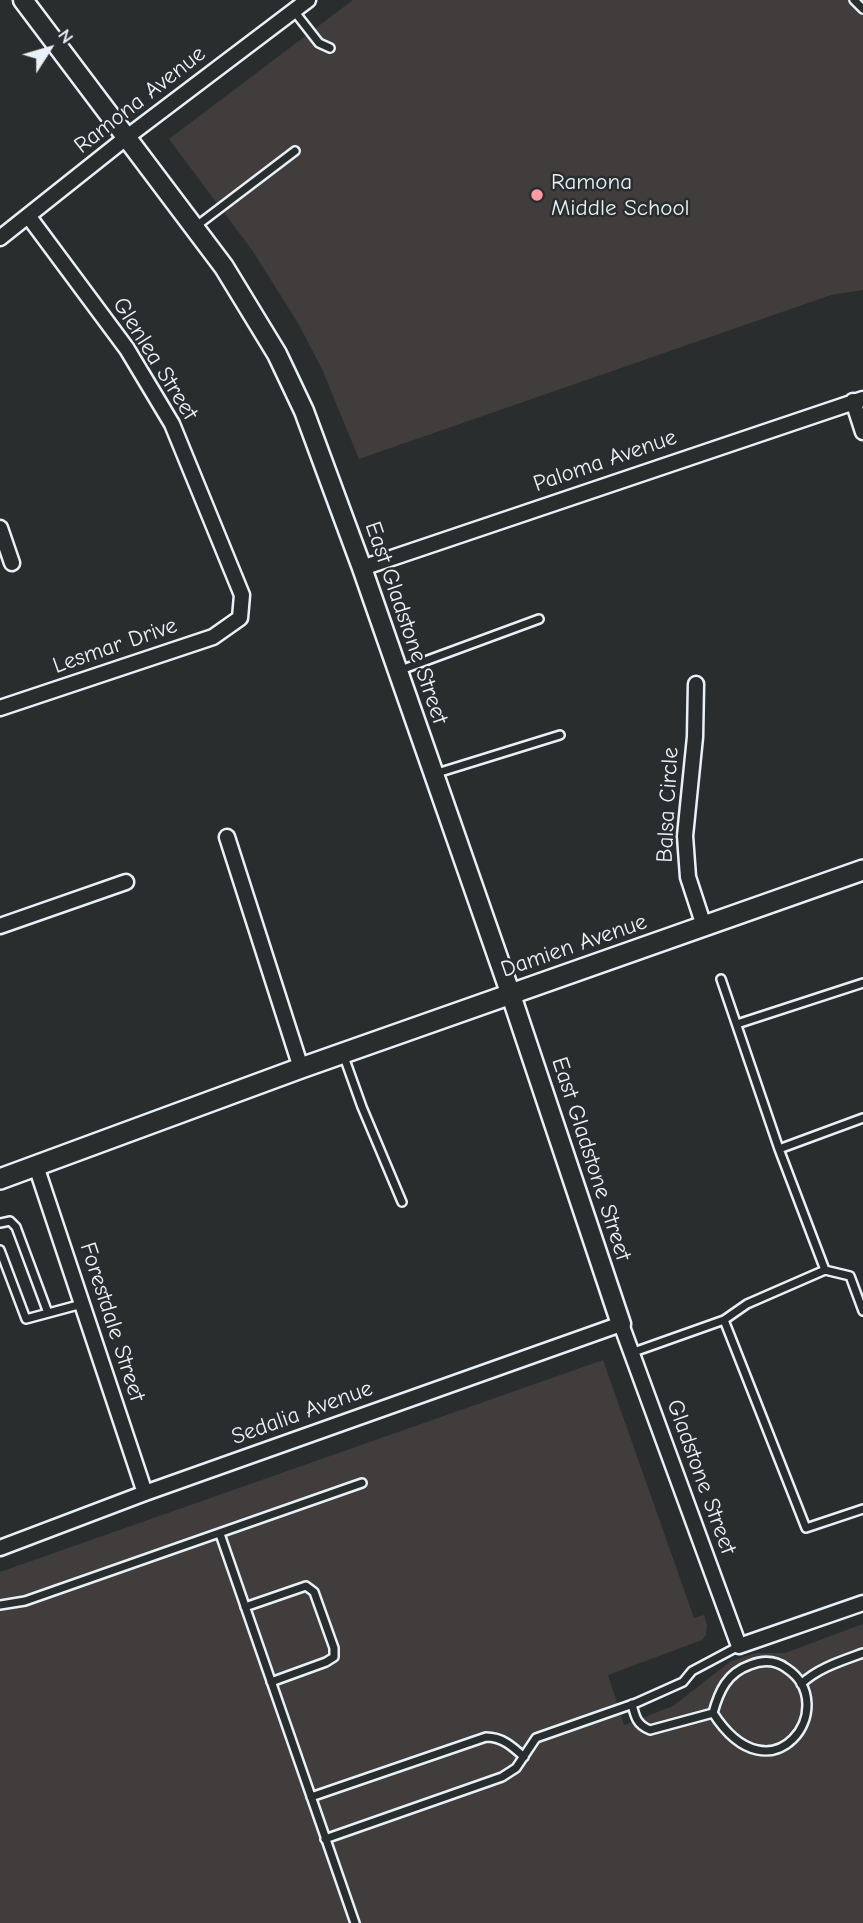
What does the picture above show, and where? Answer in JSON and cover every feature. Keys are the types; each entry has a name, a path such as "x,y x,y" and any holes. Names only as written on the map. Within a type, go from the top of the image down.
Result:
{"main road":[{"name":"Damien Avenue","path":"0,1179 301,1068 863,870"}],"street":[{"name":"East Gladstone Street","path":"23,0 195,227 250,306 304,411 362,568 511,995 621,1324"},
{"name":"Ramona Avenue","path":"0,238 300,4"},
{"name":"Glenlea Street","path":"29,217 127,349 172,424 242,595 240,618"},
{"name":"Paloma Avenue","path":"362,568 858,400"},
{"path":"858,400 863,432"},
{"path":"0,527 12,563"},
{"name":"Lesmar Drive","path":"0,708 213,637 240,618"},
{"name":"Balsa Circle","path":"696,684 695,737 685,836 688,877 704,926"},
{"path":"227,837 301,1068"},
{"path":"0,926 126,881"},
{"name":"Forestdale Street","path":"36,1166 145,1493"},
{"name":"Gladstone Street","path":"621,1324 739,1646"},
{"name":"Sedalia Avenue","path":"0,1548 145,1493 621,1324"},
{"path":"739,1646 863,1603"}],"lane":[{"path":"855,0 863,9"},
{"path":"300,4 318,43 330,48"},
{"path":"195,227 295,151"},
{"path":"398,672 539,619"},
{"path":"434,775 560,735"},
{"path":"721,979 779,1149 825,1270"},
{"path":"737,1024 863,983"},
{"path":"343,1053 362,1107 402,1202"},
{"path":"779,1149 863,1118"},
{"path":"0,1223 10,1221 16,1227 48,1312"},
{"path":"0,1250 26,1319 82,1304"},
{"path":"631,1353 724,1320 747,1304 825,1270 850,1276 863,1311"},
{"path":"724,1320 806,1528 863,1509"},
{"path":"0,1605 24,1601 362,1483"},
{"path":"220,1534 355,1923"},
{"path":"245,1607 306,1586 314,1592 334,1648 334,1657 326,1662 271,1682"},
{"path":"325,1839 502,1777 516,1768 536,1738 632,1704 682,1682 692,1671 739,1646"},
{"path":"801,1684 819,1671 863,1653"},
{"path":"757,1662 781,1664 792,1672 806,1695 806,1718 795,1737 776,1750 764,1752 749,1749 724,1731 713,1713 723,1686 732,1674 757,1662"},
{"path":"632,1704 636,1720 642,1727 650,1730 713,1713"},
{"path":"311,1797 486,1737 496,1737 524,1757"}],"shaded area":[{"name":"Ramona Middle School","path":"353,0 863,0 863,290 831,295 359,459 322,369 298,323 252,250 169,139"},
{"path":"603,1360 694,1618 704,1615 707,1625 706,1635 702,1640 608,1675 624,1725 673,1706 731,1661 756,1653 785,1653 863,1624 863,1923 0,1923 0,1572"}],"place":[{"name":"Ramona Middle School","path":"537,195"}]}
